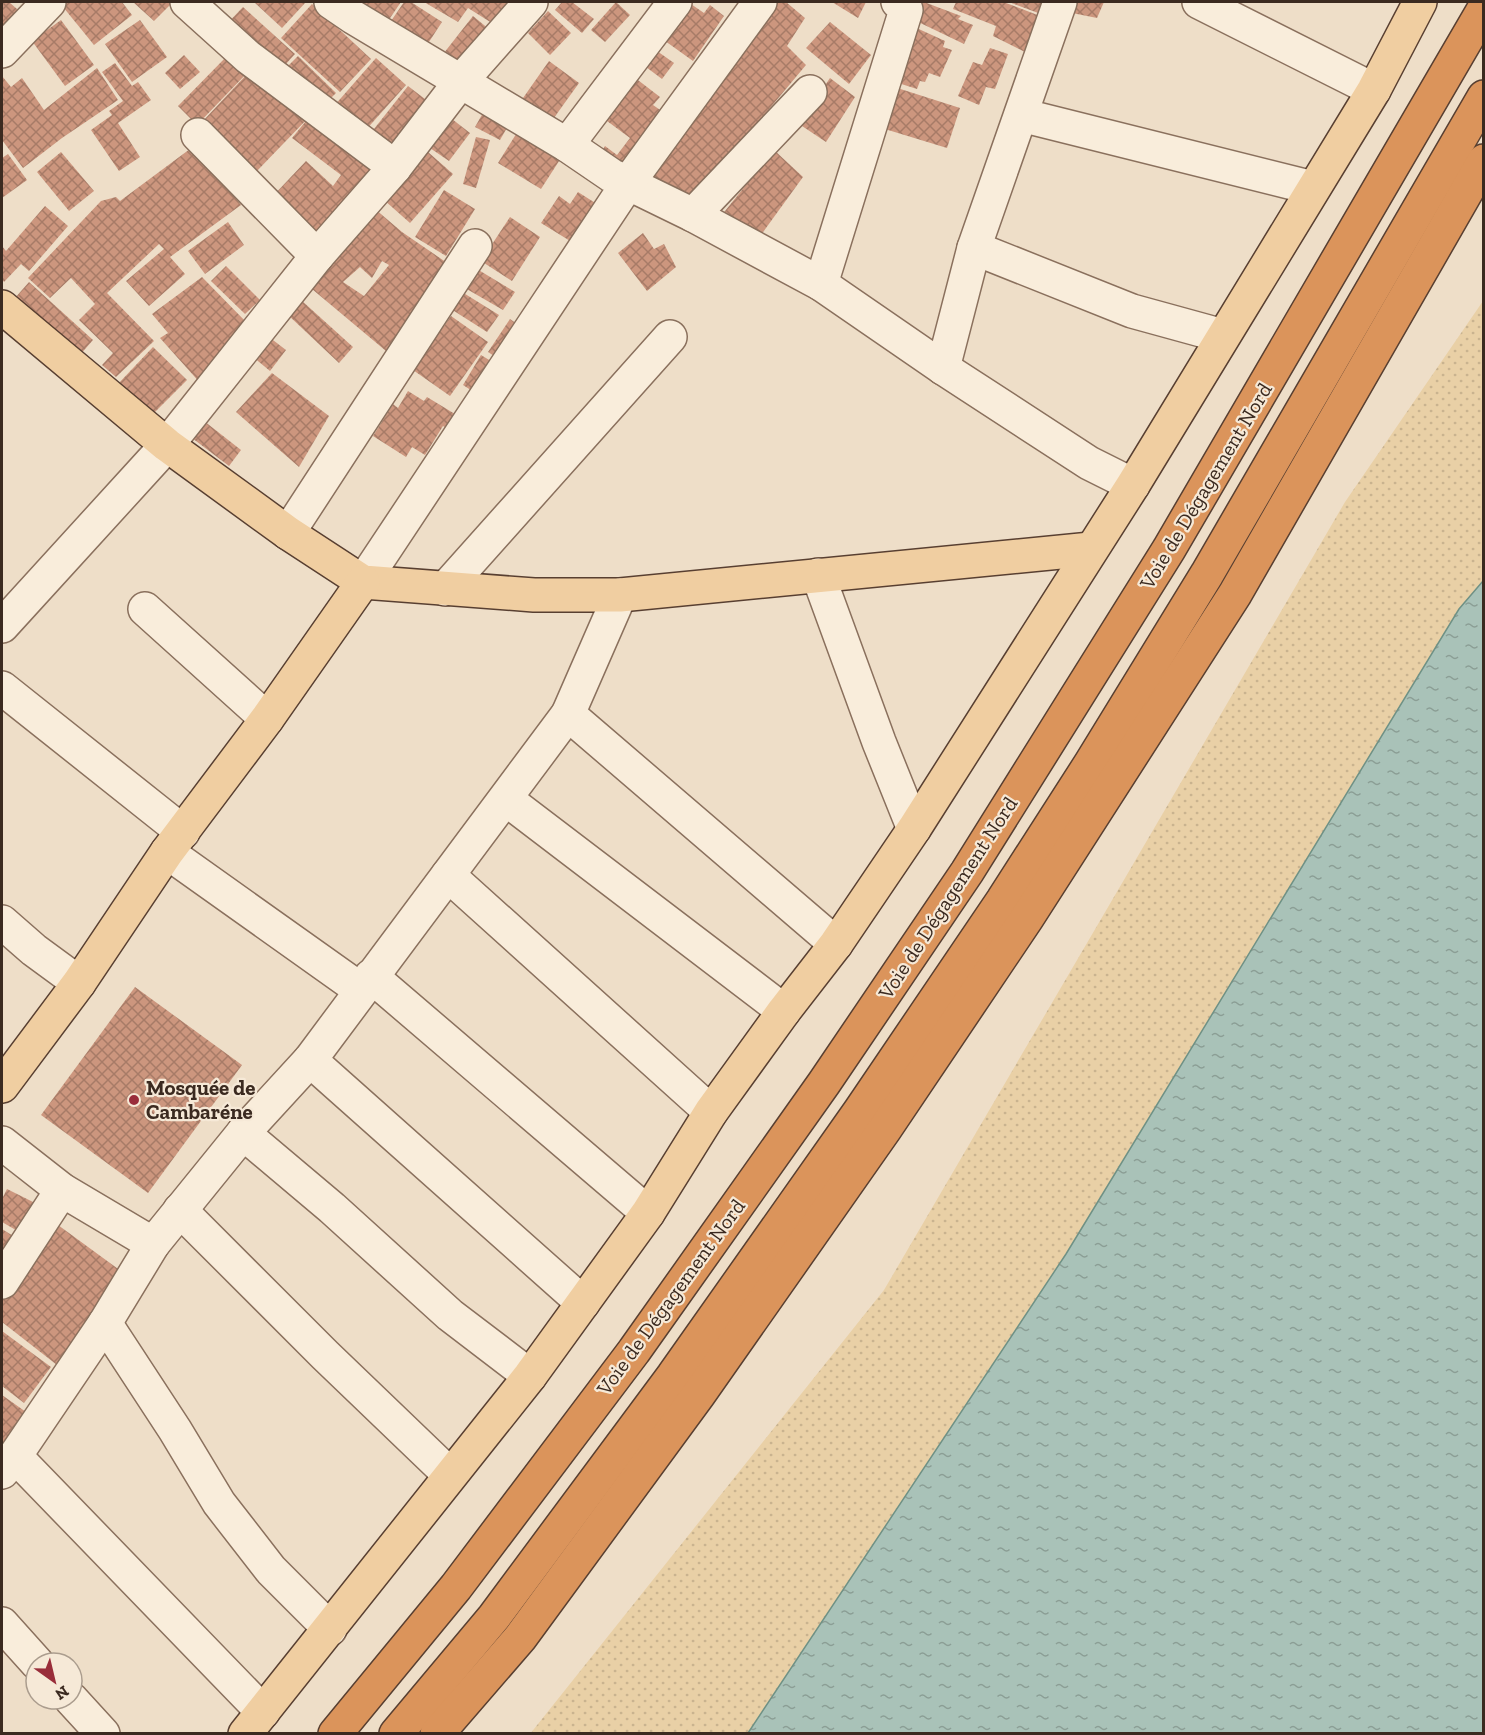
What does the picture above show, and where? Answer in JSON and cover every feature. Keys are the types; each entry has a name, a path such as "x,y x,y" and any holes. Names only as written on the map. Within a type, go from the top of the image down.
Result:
{"highway":[{"name":"Voie de Dégagement Nord","path":"335,1734 456,1587 620,1370 837,1064 968,872 1169,549 1484,9"},
{"name":"Voie de Dégagement Nord","path":"396,1734 508,1599 673,1376 880,1082 1003,900 1208,574 1484,97"},
{"path":"437,1734 520,1638 699,1394 885,1129 1028,918 1235,594 1484,161"}],"main road":[{"path":"254,1723 530,1376 648,1213 711,1112 836,944 914,829 1133,485 1374,90 1420,2"},
{"path":"8,319 167,445 288,533 363,582 534,595 620,595 1091,549"},
{"path":"6,1071 79,983 175,842 267,719 363,582"}],"street":[{"path":"2,51 49,2"},
{"path":"187,2 248,57 395,167"},
{"path":"331,2 567,145 611,175 693,215 821,284 943,368 1089,463 1133,485"},
{"path":"6,612 167,445 317,256 395,167 461,81 531,2"},
{"path":"567,145 675,2"},
{"path":"363,582 628,183 760,2"},
{"path":"821,284 906,10 898,2"},
{"path":"943,368 974,248 1060,2"},
{"path":"1200,2 1374,90"},
{"path":"693,215 810,92"},
{"path":"1021,115 1313,188"},
{"path":"198,135 317,256"},
{"path":"288,533 476,246"},
{"path":"974,248 1132,311 1223,336"},
{"path":"445,589 670,337"},
{"path":"818,575 879,742 914,829"},
{"path":"254,1723 8,1464 105,1323 153,1244 243,1133 310,1060 568,714 620,595"},
{"path":"145,609 267,719"},
{"path":"2,688 175,842 366,983 648,1213"},
{"path":"568,714 836,944"},
{"path":"506,799 784,1011"},
{"path":"448,874 711,1112"},
{"path":"2,922 34,950 79,983"},
{"path":"310,1060 583,1303"},
{"path":"243,1133 332,1208 450,1316 530,1376"},
{"path":"2,1143 62,1190 153,1244"},
{"path":"2,1282 62,1190"},
{"path":"180,1210 325,1355 450,1474"},
{"path":"105,1323 176,1430 219,1503 271,1570 330,1629"},
{"path":"2,1624 26,1651"},
{"path":"81,1711 103,1734"}],"sand":[{"path":"1483,301 1483,581 1459,609 1066,1254 773,1698 748,1733 530,1734 884,1290 1345,502"}],"water":[{"path":"1483,581 1483,1733 748,1733 1066,1254 1459,609"}],"building":[{"path":"2,2 9,2 25,16 2,42"},
{"path":"59,2 122,2 132,15 94,45"},
{"path":"133,2 173,2 154,21"},
{"path":"254,2 306,2 282,28"},
{"path":"349,2 401,2 386,24"},
{"path":"404,2 411,2 442,22 425,48 389,24"},
{"path":"424,2 511,2 495,25 468,8 458,22"},
{"path":"562,2 572,2 594,19 582,33 555,10"},
{"path":"616,2 630,15 605,42 591,30"},
{"path":"688,2 704,13 710,5 724,16 693,61 661,38"},
{"path":"776,2 786,2 805,18 787,46 806,65 754,127 688,199 652,176 739,45 746,51"},
{"path":"832,2 866,2 858,18"},
{"path":"924,2 961,16 958,19 973,25 964,44 910,18"},
{"path":"956,2 1006,2 1048,19 1033,56 993,36 996,26 953,9"},
{"path":"1009,2 1039,3 1056,2 1049,17"},
{"path":"1070,2 1104,2 1097,18 1067,12"},
{"path":"312,4 371,59 340,92 281,38"},
{"path":"243,7 295,54 275,76 223,28"},
{"path":"548,11 571,33 550,55 528,33"},
{"path":"473,16 490,30 458,71 440,58"},
{"path":"61,20 94,65 65,86 32,41"},
{"path":"140,20 167,57 132,82 105,44"},
{"path":"830,22 871,55 849,84 806,48"},
{"path":"910,25 945,41 943,47 952,50 940,77 929,73 925,82 920,81 917,89 895,82"},
{"path":"990,48 1008,54 995,89 986,87 979,105 958,96 973,62 982,65"},
{"path":"657,51 674,63 662,79 646,67"},
{"path":"229,54 248,72 197,125 178,106"},
{"path":"184,55 200,72 180,89 165,73"},
{"path":"298,56 336,93 320,109 282,72"},
{"path":"376,58 406,85 364,132 334,106"},
{"path":"549,61 579,83 546,129 516,108"},
{"path":"115,63 132,86 138,82 151,100 118,123 140,157 119,171 91,130 112,115 109,111 123,101 102,72"},
{"path":"97,68 118,100 23,168 2,140 2,76 11,87 22,78 44,110"},
{"path":"248,73 310,116 256,172 202,122"},
{"path":"634,77 660,97 653,105 666,114 619,178 595,162 605,146 617,155 630,138 603,118"},
{"path":"830,78 855,97 826,142 799,124"},
{"path":"888,85 960,108 947,148 875,126"},
{"path":"408,86 434,106 396,154 370,134"},
{"path":"483,113 508,126 500,140 475,127"},
{"path":"310,116 377,170 317,237 272,197 306,161 333,186 341,175 292,138"},
{"path":"452,119 470,133 449,161 430,148"},
{"path":"518,131 561,158 541,189 498,163"},
{"path":"476,137 490,140 476,188 463,184"},
{"path":"194,146 241,205 170,257 185,274 149,306 126,281 164,249 159,244 107,293 154,341 116,377 102,365 113,353 79,320 95,304 71,278 50,298 28,278 101,201 116,197 120,201"},
{"path":"774,150 803,177 755,243 717,221"},
{"path":"61,152 94,191 69,211 37,172"},
{"path":"428,152 453,174 410,223 384,200"},
{"path":"8,154 27,180 2,198 2,158"},
{"path":"444,190 475,209 446,256 415,237"},
{"path":"578,192 600,206 575,244 541,223 559,196 570,204"},
{"path":"45,206 68,226 29,271 21,264 4,282 2,279 2,246 6,251"},
{"path":"375,209 402,232 453,267 429,293 386,351 306,284","holes":["382,261 389,265 364,296 343,282 360,267 372,278"]},
{"path":"510,217 540,237 512,281 481,261"},
{"path":"228,222 244,245 205,274 188,251"},
{"path":"643,233 654,249 664,244 676,267 647,291 618,253"},
{"path":"226,266 260,300 245,314 211,281"},
{"path":"477,269 515,292 503,310 465,288"},
{"path":"202,277 248,324 202,385 160,338 168,333 152,314"},
{"path":"29,282 93,340 79,356 15,298"},
{"path":"462,292 499,315 487,332 451,309"},
{"path":"301,300 353,347 339,363 287,314"},
{"path":"451,316 488,342 450,396 413,370"},
{"path":"510,319 527,331 505,363 488,352"},
{"path":"269,337 286,350 270,371 253,357"},
{"path":"153,347 187,380 154,413 117,385"},
{"path":"481,355 499,366 480,396 463,385"},
{"path":"272,373 329,416 299,467 236,412"},
{"path":"408,391 424,401 427,397 468,422 459,436 443,426 425,455 412,447 406,457 373,436 393,404 398,408"},
{"path":"204,421 241,450 229,466 192,438"},
{"name":"Mosquée de Cambaréne","path":"135,987 242,1065 148,1193 41,1115"},
{"path":"7,1189 39,1205 21,1233 2,1222 2,1199"},
{"path":"58,1225 125,1274 57,1365 2,1322 2,1301"},
{"path":"2,1229 18,1239 2,1269"},
{"path":"2,1331 51,1367 24,1403 2,1386"},
{"path":"2,1395 26,1412 2,1446"}],"place":[{"name":"Mosquée de Cambaréne","path":"134,1100"}]}
